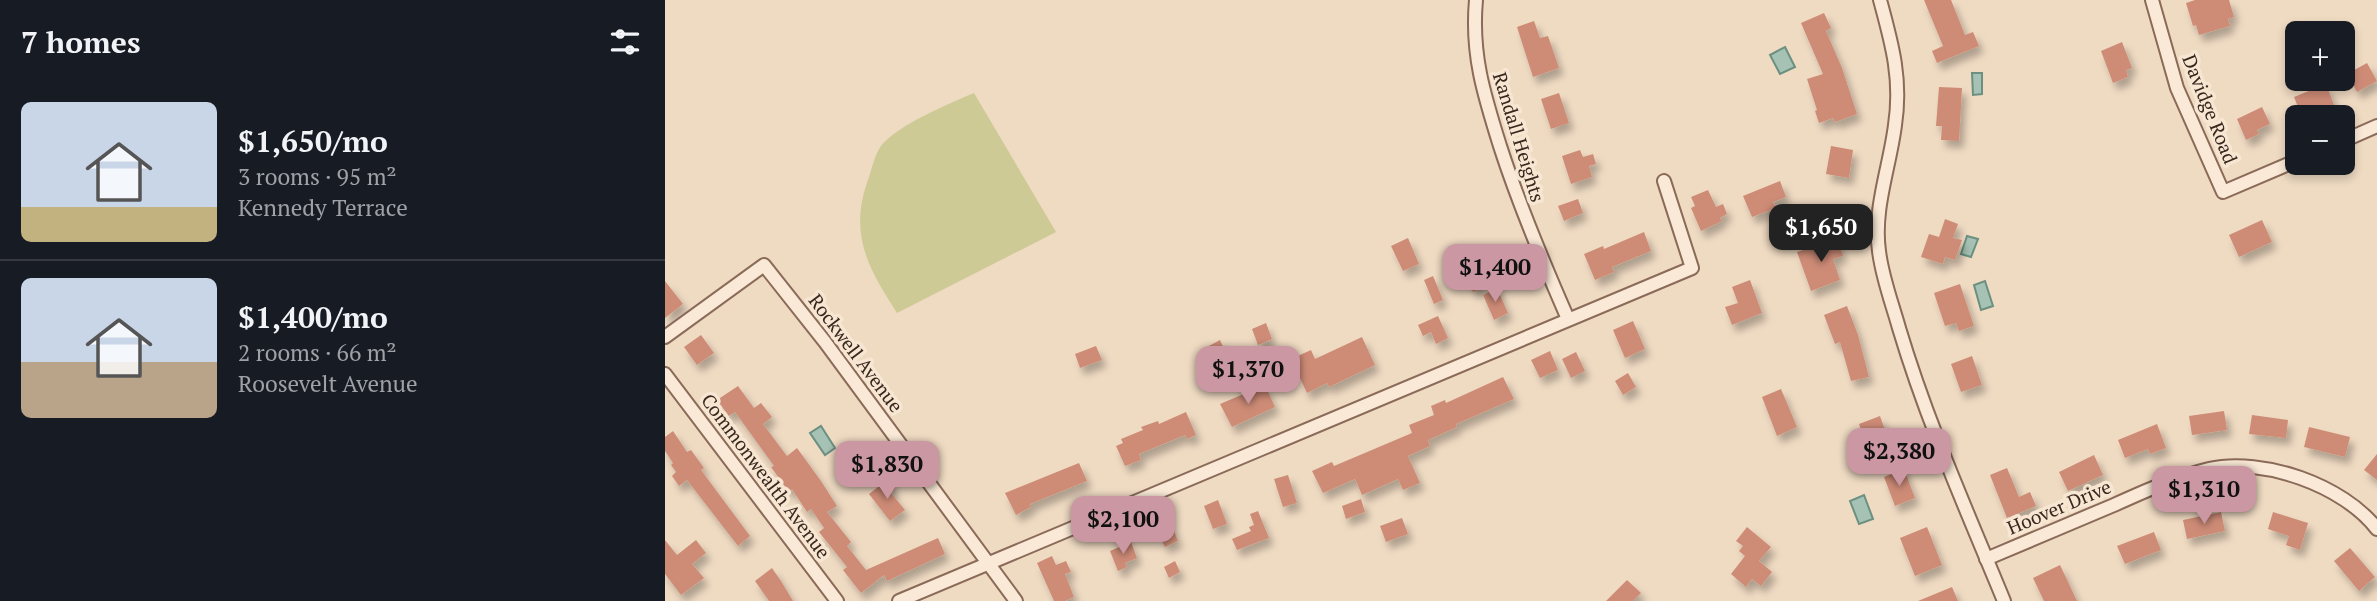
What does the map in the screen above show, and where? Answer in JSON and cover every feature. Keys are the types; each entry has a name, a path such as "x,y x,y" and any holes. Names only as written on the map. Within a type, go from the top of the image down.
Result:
{"street":[{"name":"Randall Heights","path":"1476,0 1474,50 1482,89 1521,209 1569,319"},
{"path":"1880,0 1899,82 1895,126 1886,168 1878,250 1910,364 1933,432 2004,601"},
{"name":"Davidge Road","path":"2153,0 2177,88 2223,192 2285,166"},
{"path":"2355,136 2377,126"},
{"path":"899,601 1692,268 1664,181"},
{"name":"Rockwell Avenue","path":"665,337 764,265 825,342 1016,601"},
{"name":"Commonwealth Avenue","path":"665,374 837,601"},
{"name":"Hoover Drive","path":"1986,559 2165,483 2211,468 2267,469 2302,478 2349,502 2377,529"}],"shaded area":[{"path":"1785,47 1795,67 1780,74 1770,55"},
{"path":"1972,73 1982,73 1982,94 1973,95"},
{"path":"974,93 1056,232 897,313 869,264 861,232 863,197 874,161 881,146 898,131"},
{"path":"1967,236 1978,239 1971,257 1961,254"},
{"path":"1985,281 1993,306 1981,310 1974,285"},
{"path":"821,426 835,448 825,455 810,433"},
{"path":"1864,495 1873,519 1859,524 1850,501"}],"building":[{"path":"1924,0 1951,0 1965,35 1973,32 1979,46 1937,63 1932,51 1943,46"},
{"path":"2195,0 2229,0 2234,17 2228,19 2230,26 2199,35 2196,25 2193,26 2186,3"},
{"path":"1824,13 1831,28 1826,31 1857,114 1835,122 1833,118 1819,123 1807,79 1823,74 1801,23"},
{"path":"1534,21 1540,38 1548,36 1559,68 1533,77 1517,27"},
{"path":"2122,42 2132,68 2126,70 2128,77 2113,83 2101,51"},
{"path":"2367,63 2377,81 2357,92 2355,70"},
{"path":"1939,87 1962,88 1959,141 1941,140 1942,126 1936,126"},
{"path":"2309,91 2329,91 2334,105 2297,105 2294,97"},
{"path":"1559,93 1569,123 1551,129 1541,99"},
{"path":"2262,107 2270,124 2257,130 2259,134 2246,140 2237,119"},
{"path":"1831,146 1853,150 1849,178 1826,174"},
{"path":"1580,150 1583,157 1593,154 1596,164 1589,166 1592,177 1571,184 1562,156"},
{"path":"1780,181 1786,197 1773,202 1776,208 1752,217 1743,196"},
{"path":"1708,190 1716,207 1723,204 1727,214 1720,218 1722,221 1701,231 1691,208 1695,206 1691,197"},
{"path":"1578,199 1583,213 1564,221 1558,206"},
{"path":"1945,219 1958,224 1953,238 1962,240 1955,260 1945,257 1943,264 1921,257 1929,234 1939,237"},
{"path":"2262,220 2272,242 2239,257 2229,235"},
{"path":"1644,232 1651,251 1612,267 1614,272 1595,280 1584,254 1603,246 1604,249"},
{"path":"1408,238 1419,264 1403,271 1391,246"},
{"path":"1837,239 1843,256 1833,259 1840,280 1811,291 1797,252"},
{"path":"1475,271 1483,288 1473,292 1466,276"},
{"path":"1433,276 1443,300 1434,304 1424,280"},
{"path":"1750,280 1762,313 1732,325 1725,307 1738,303 1732,287"},
{"path":"665,281 683,304 665,318"},
{"path":"1960,284 1974,326 1959,331 1956,323 1945,326 1934,293"},
{"path":"1497,288 1508,313 1494,320 1483,295"},
{"path":"1847,306 1869,377 1851,381 1840,342 1835,344 1824,315"},
{"path":"1438,316 1448,338 1436,344 1431,332 1423,336 1418,325"},
{"path":"1633,321 1645,349 1625,358 1613,330"},
{"path":"1266,323 1272,339 1258,345 1252,329"},
{"path":"701,335 714,353 697,365 684,347"},
{"path":"1362,337 1375,365 1329,387 1327,383 1307,393 1291,359 1311,350 1315,359"},
{"path":"1220,340 1227,355 1214,361 1207,347"},
{"path":"1096,346 1102,360 1080,368 1075,354"},
{"path":"1550,351 1558,370 1540,378 1531,360"},
{"path":"1576,352 1585,371 1571,378 1562,359"},
{"path":"1972,356 1982,385 1961,392 1951,364"},
{"path":"1628,373 1636,387 1623,395 1615,381"},
{"path":"1503,377 1514,399 1456,424 1457,427 1428,440 1430,446 1408,456 1420,483 1403,490 1398,479 1362,495 1355,479 1323,493 1312,471 1332,462 1334,466 1412,433 1409,425 1434,415 1431,406 1445,400 1446,403"},
{"path":"1265,385 1275,407 1232,427 1220,404"},
{"path":"738,386 754,408 761,403 772,417 763,424 787,456 797,448 821,481 837,506 827,512 851,542 847,546 866,570 938,538 945,554 887,581 884,575 861,593 843,570 847,567 819,532 824,528 811,509 807,512 792,489 789,492 771,467 774,466 735,412 729,416 717,400"},
{"path":"1781,389 1797,427 1777,436 1762,397"},
{"path":"2224,411 2227,430 2192,435 2189,416"},
{"path":"1186,412 1196,435 1187,439 1185,435 1139,454 1141,460 1125,466 1116,446 1123,443 1121,439 1143,430 1141,427 1158,421 1159,424"},
{"path":"2252,415 2288,420 2286,438 2249,434"},
{"path":"1880,416 1891,447 1870,455 1859,424"},
{"path":"2157,424 2166,448 2150,454 2148,449 2125,458 2118,440"},
{"path":"2309,427 2350,437 2345,457 2304,447"},
{"path":"673,431 687,452 691,450 704,468 701,470 750,536 738,546 687,480 679,486 672,476 676,472 665,451 665,437"},
{"path":"2377,454 2377,480 2364,470"},
{"path":"2094,455 2103,475 2068,491 2059,472"},
{"path":"1079,463 1087,481 1030,504 1031,507 1016,515 1005,493"},
{"path":"2007,468 2019,497 2030,492 2036,506 2007,518 1990,475"},
{"path":"1904,469 1915,498 1895,506 1884,477"},
{"path":"1288,475 1297,503 1283,507 1274,479"},
{"path":"887,480 895,489 891,493 905,510 890,521 869,494"},
{"path":"1361,499 1365,512 1346,519 1342,506"},
{"path":"1218,500 1227,524 1213,529 1204,506"},
{"path":"1258,511 1269,538 1237,550 1232,539 1251,531 1249,527 1254,525 1250,514"},
{"path":"2221,512 2225,531 2187,539 2183,520"},
{"path":"2273,512 2308,523 2300,550 2286,545 2289,536 2268,529"},
{"path":"1402,518 1408,534 1386,542 1380,526"},
{"path":"1172,526 1178,541 1165,547 1158,533"},
{"path":"1747,527 1771,547 1759,561 1772,572 1761,586 1752,579 1746,587 1731,574 1745,556 1739,551 1743,546 1736,541"},
{"path":"1927,527 1942,565 1915,576 1900,538"},
{"path":"2154,532 2161,550 2125,564 2117,546"},
{"path":"665,540 677,555 696,540 706,553 692,564 704,578 681,595 665,574"},
{"path":"1131,542 1137,558 1125,563 1127,567 1118,571 1110,551"},
{"path":"2350,548 2375,577 2359,591 2334,561"},
{"path":"1052,556 1056,565 1066,561 1071,572 1065,574 1074,597 1065,601 1054,601 1037,563"},
{"path":"1175,561 1180,572 1169,578 1164,567"},
{"path":"2060,565 2077,601 2044,601 2033,578"},
{"path":"772,568 793,601 769,601 755,581"},
{"path":"1627,580 1641,593 1633,601 1606,601"},
{"path":"1952,587 1958,601 1918,601"}]}
